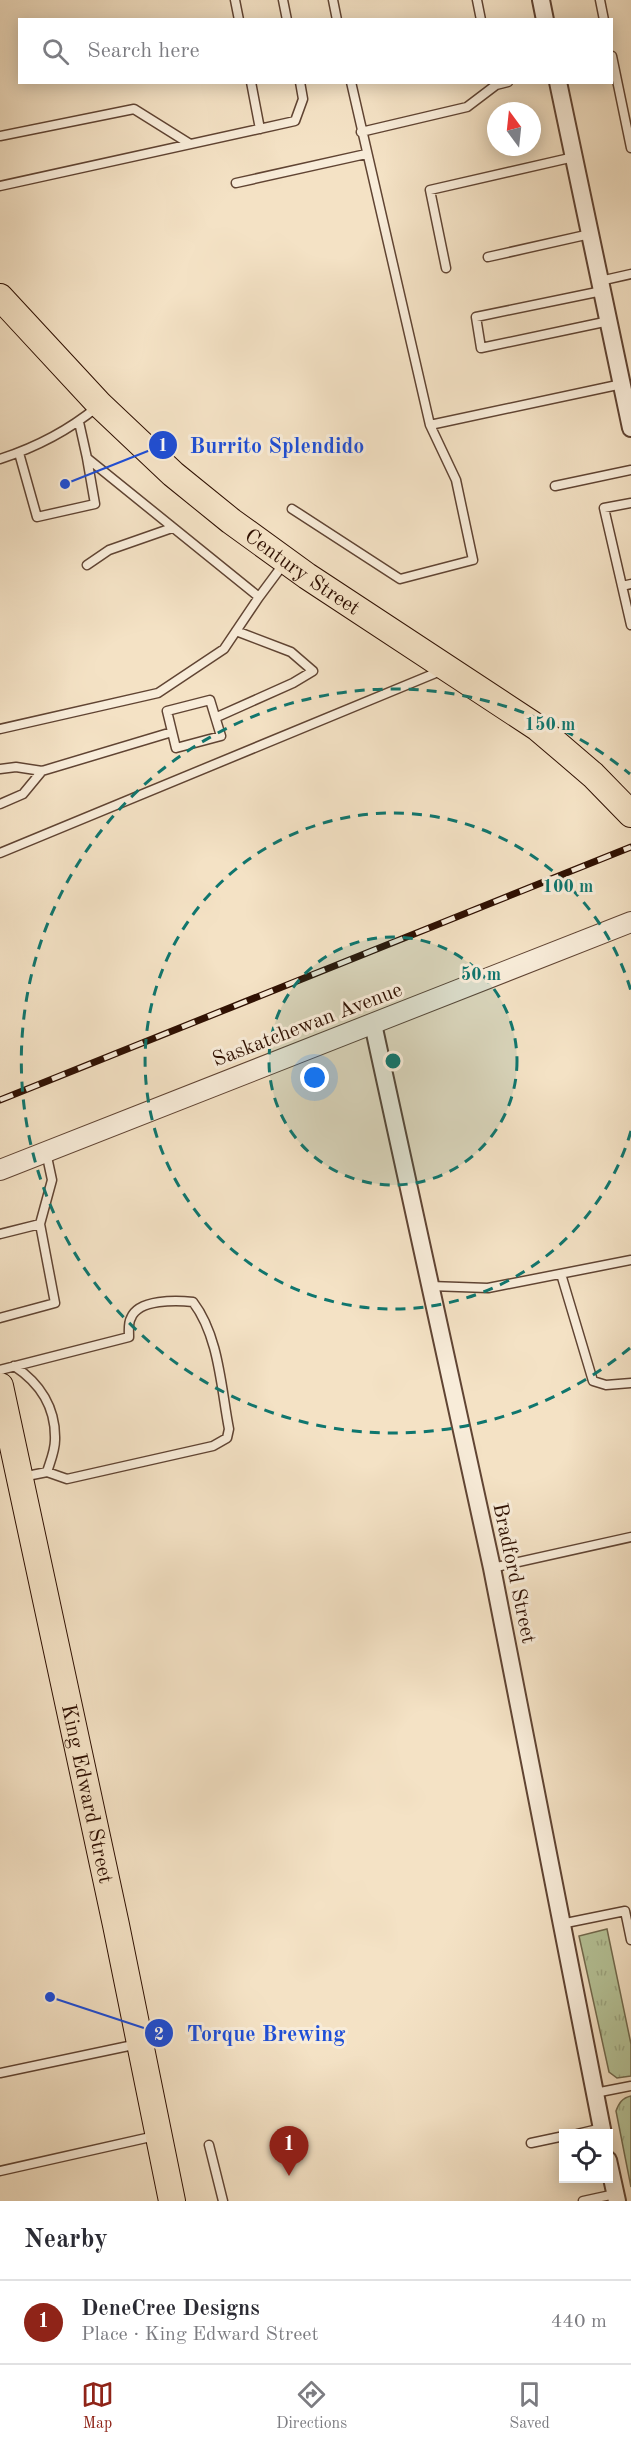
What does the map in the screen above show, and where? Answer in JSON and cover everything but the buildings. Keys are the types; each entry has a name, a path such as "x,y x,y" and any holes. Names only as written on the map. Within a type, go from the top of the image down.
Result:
{"main road":[{"name":"Century Street","path":"0,297 100,405 173,474 286,561 538,728 593,775 631,814"},
{"path":"593,775 631,784"},
{"name":"King Edward Street","path":"7,1376 20,1477 172,2201"}],"street":[{"path":"541,0 545,18"},
{"path":"558,84 631,428"},
{"name":"Saskatchewan Avenue","path":"0,1170 631,922"},
{"name":"Bradford Street","path":"373,1024 492,1568 603,2129"},
{"path":"613,2181 616,2197"}],"lane":[{"path":"235,0 238,18"},
{"path":"282,0 286,18"},
{"path":"333,0 338,18"},
{"path":"477,0 481,18"},
{"path":"600,0 604,18"},
{"path":"613,61 631,148"},
{"path":"251,84 260,129"},
{"path":"0,186 295,121 303,99 300,84"},
{"path":"292,509 400,579 473,560 456,480 430,425 351,84"},
{"path":"361,132 467,107 495,84"},
{"path":"0,136 135,109 190,144"},
{"path":"236,183 366,154"},
{"path":"446,268 430,190 574,157"},
{"path":"488,257 590,234"},
{"path":"609,321 481,348 477,317 601,286 631,274"},
{"path":"430,425 622,384"},
{"path":"0,459 19,453 79,422 100,405"},
{"path":"19,453 37,517 94,504 79,422"},
{"path":"87,458 259,597"},
{"path":"555,486 631,470"},
{"path":"631,503 604,508 626,585 631,625"},
{"path":"87,565 108,550 172,528"},
{"path":"0,729 158,693 224,649 286,561"},
{"path":"217,717 293,683 313,670 291,652 236,631"},
{"path":"0,853 447,669"},
{"path":"210,700 221,736 176,748 172,732 167,711 210,700"},
{"path":"0,769 16,767 42,771 172,732"},
{"path":"0,804 23,794 42,771"},
{"path":"0,1318 55,1303 40,1224 52,1180 46,1152"},
{"path":"0,1234 40,1224"},
{"path":"430,1286 488,1288 631,1260"},
{"path":"561,1274 593,1381 606,1385 631,1383"},
{"path":"7,1376 129,1337 130,1318 137,1309 172,1299 193,1302 201,1312 214,1349 229,1429 227,1438 213,1446 67,1479 47,1472 20,1477"},
{"path":"0,1370 7,1376 27,1375 48,1400 55,1441 47,1472"},
{"path":"492,1568 631,1537"},
{"path":"561,1924 628,1910 631,1940"},
{"path":"0,2073 140,2044"},
{"path":"595,2093 631,2086"},
{"path":"0,2171 159,2135"},
{"path":"531,2143 559,2137"},
{"path":"209,2145 223,2201"},
{"path":"583,2201 616,2197"}],"green space":[{"path":"607,1929 631,2044 631,2076 617,2078 609,2072 579,1936"},
{"path":"631,2096 631,2187 616,2111 621,2101"}],"railway":[{"path":"0,1100 631,847"}],"place":[{"name":"Burrito Splendido","path":"65,484"},
{"name":"Torque Brewing","path":"50,1997"},
{"name":"DeneCree Designs","path":"289,2176"}]}
